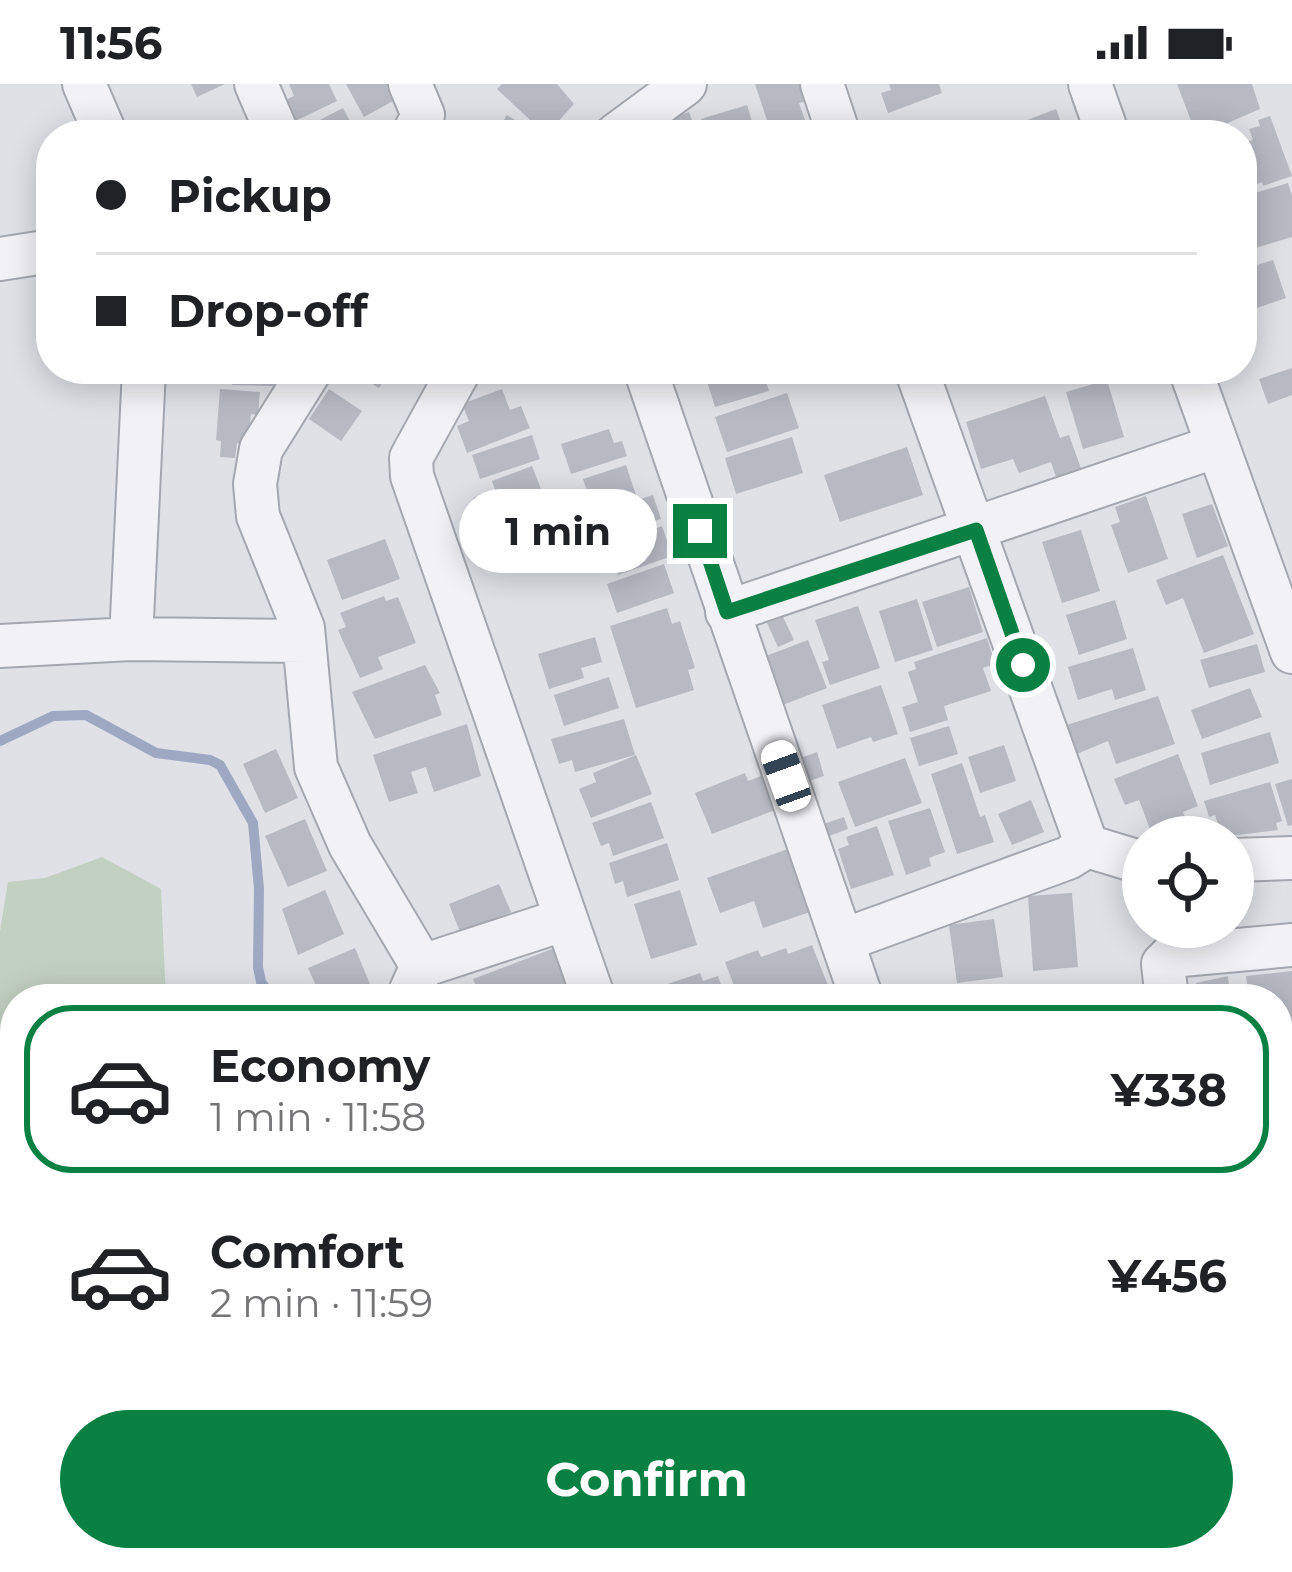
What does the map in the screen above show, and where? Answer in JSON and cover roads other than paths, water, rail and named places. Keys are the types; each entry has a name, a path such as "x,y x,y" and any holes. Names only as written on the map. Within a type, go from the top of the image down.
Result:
{"street":[{"path":"84,84 100,120"},
{"path":"256,84 272,120"},
{"path":"410,84 423,115 420,120"},
{"path":"636,120 685,84"},
{"path":"822,84 834,120"},
{"path":"1090,84 1103,120"},
{"path":"0,259 36,253"},
{"path":"131,639 143,384"},
{"path":"302,384 261,449 255,484 258,516 303,628 316,767 414,982 566,920"},
{"path":"452,384 410,458 412,476 589,984"},
{"path":"650,384 857,984"},
{"path":"922,384 1087,846"},
{"path":"1195,384 1292,652"},
{"path":"727,612 1217,446"},
{"path":"0,646 131,639 304,640"},
{"path":"844,940 1068,858 1087,846 1122,856"},
{"path":"1254,859 1292,858"},
{"path":"1165,984 1163,964 1171,956 1292,945"}],"waterway":[{"path":"0,741 53,716 86,715 156,753 220,765 253,823 263,984"}]}
